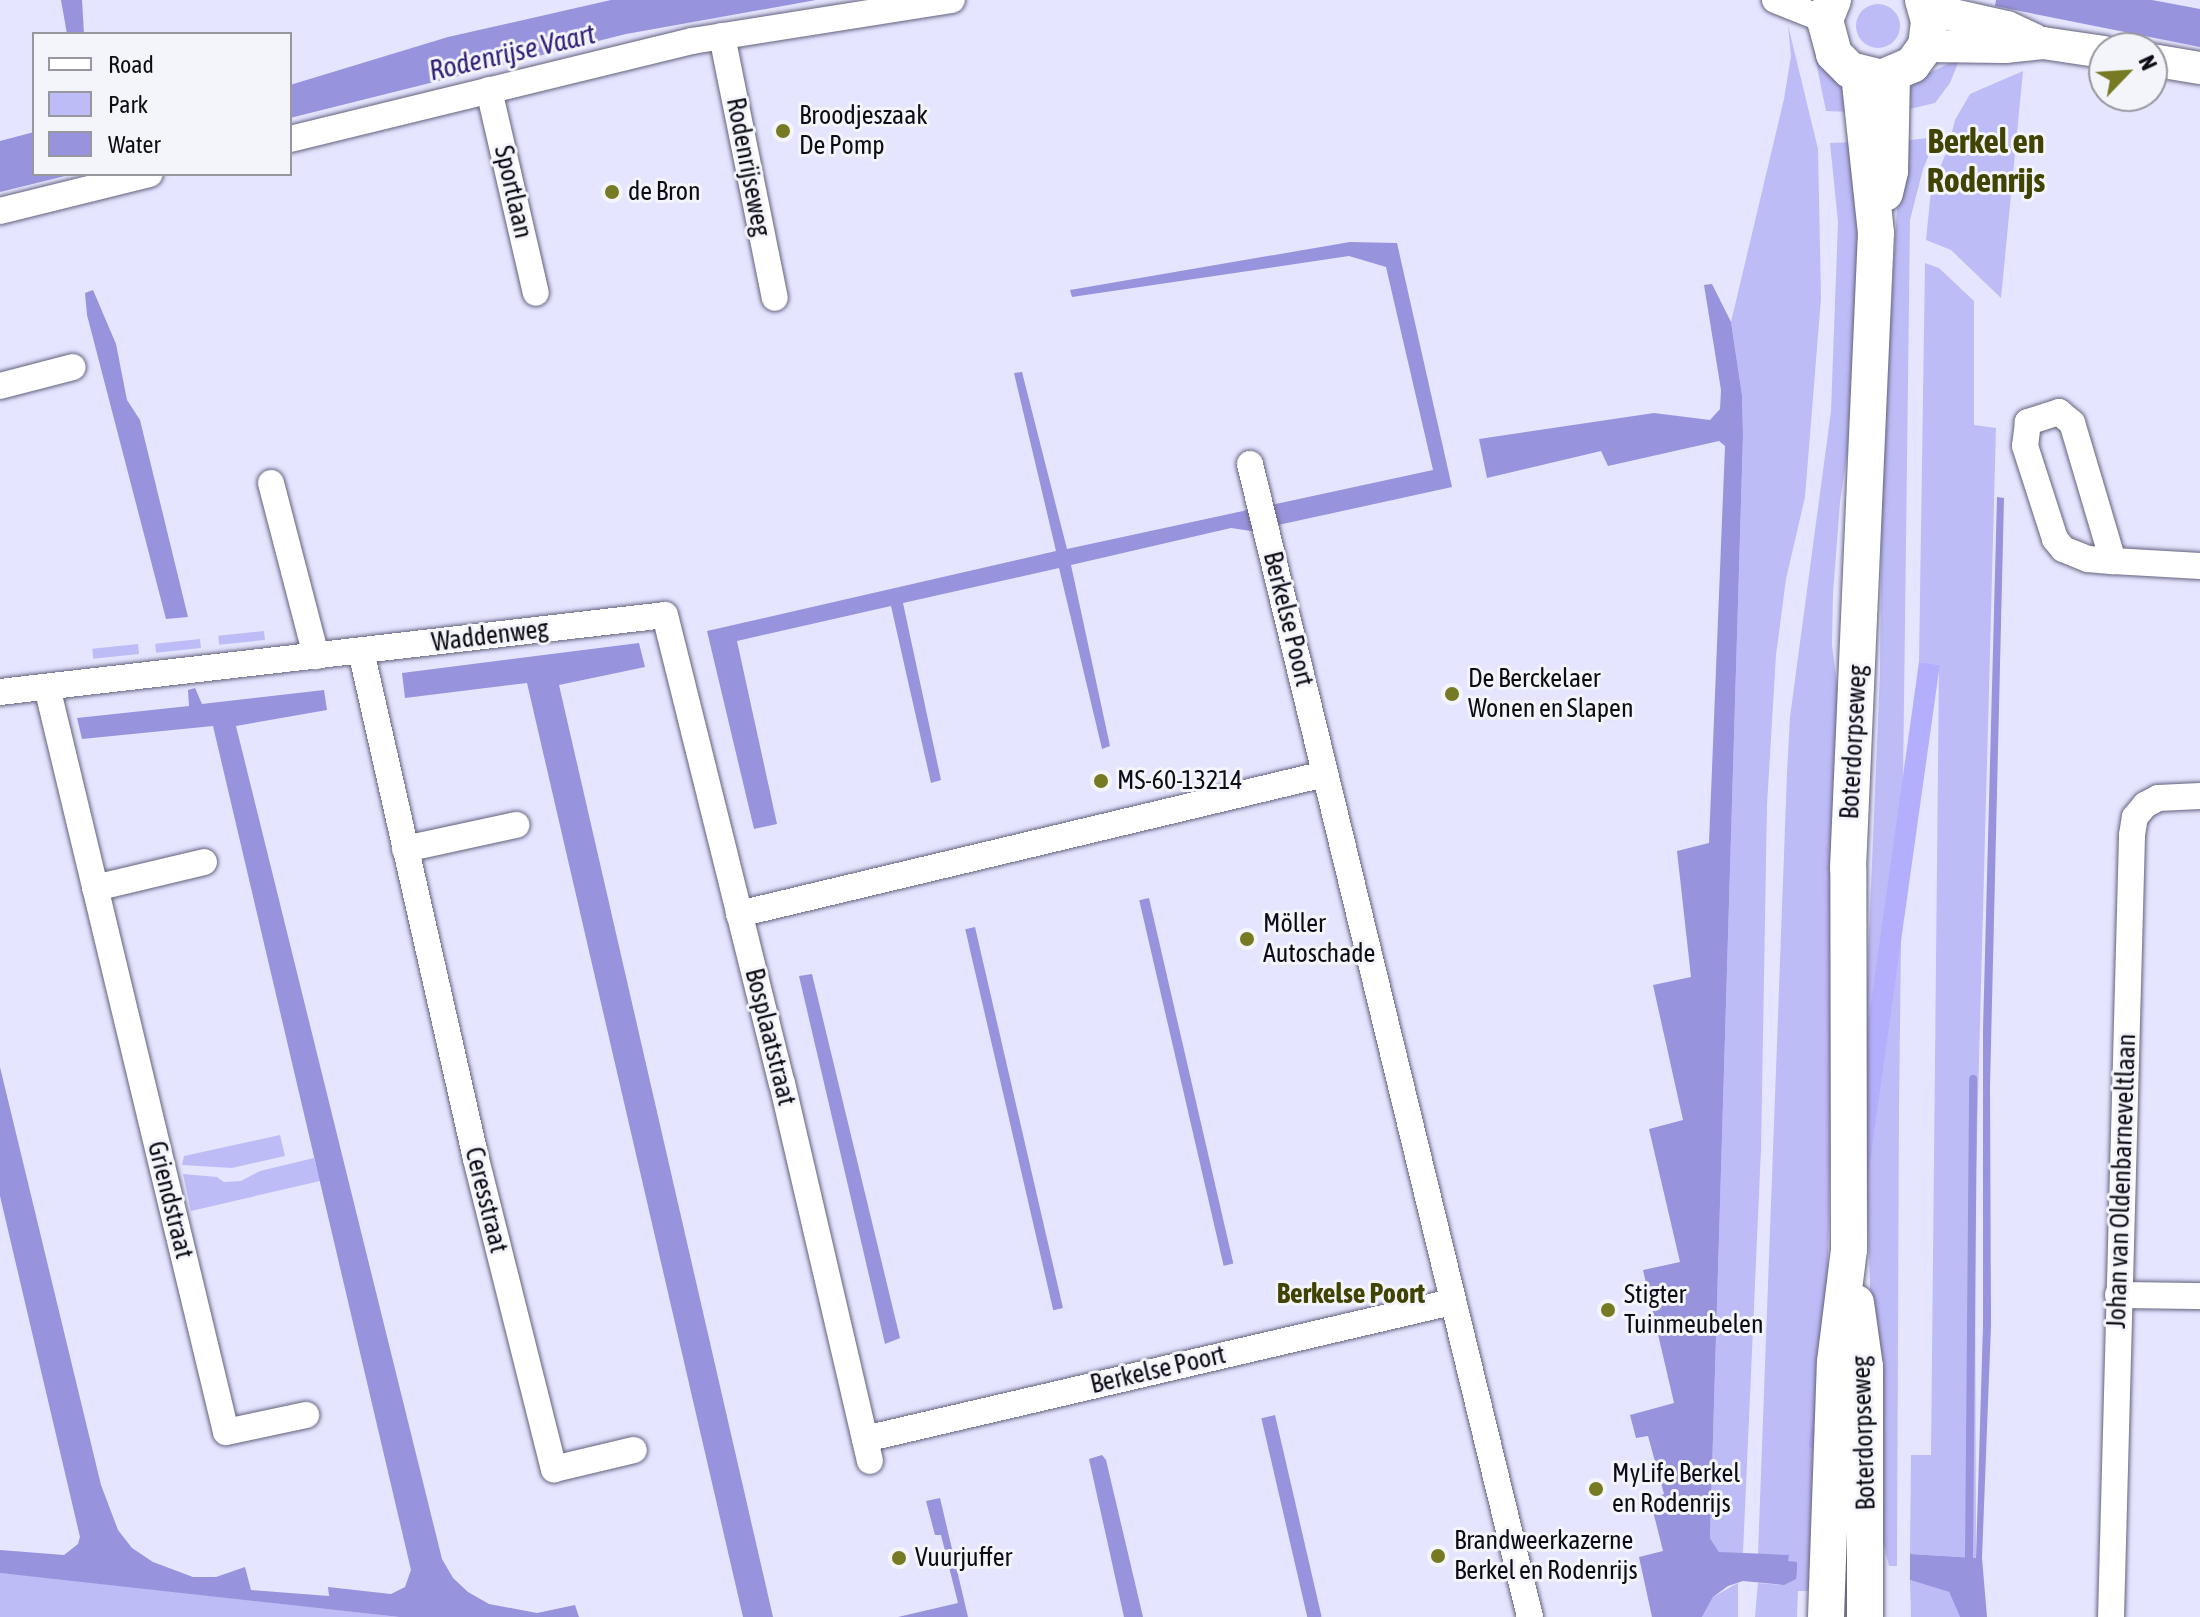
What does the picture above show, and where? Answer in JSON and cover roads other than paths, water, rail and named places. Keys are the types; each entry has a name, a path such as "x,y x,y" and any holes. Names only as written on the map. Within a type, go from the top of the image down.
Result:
{"main road":[{"path":"1829,10 1834,54 1876,75 1912,65 1926,46 1929,31 1925,4"},
{"name":"Boterdorpseweg","path":"1826,1617 1835,1362 1849,1250 1848,868 1876,233 1876,75"},
{"name":"Boterdorpseweg","path":"1849,1250 1865,1367 1865,1617"}],"street":[{"path":"292,139 722,36 952,0"},
{"path":"1775,0 1829,10"},
{"path":"1925,4 2007,27 2043,43"},
{"name":"Rodenrijseweg","path":"722,36 775,298"},
{"path":"1926,46 2005,47 2043,43 2088,50"},
{"path":"2168,63 2200,68"},
{"name":"Sportlaan","path":"489,90 536,293"},
{"path":"0,211 142,176"},
{"path":"0,386 73,367"},
{"path":"2113,561 2072,423 2059,412 2028,422 2025,446 2055,539 2074,556 2113,561 2200,566"},
{"name":"Berkelse Poort","path":"1250,464 1530,1617"},
{"path":"271,483 316,656"},
{"name":"Waddenweg","path":"0,692 665,615"},
{"name":"Bosplaatstraat","path":"665,615 867,1450"},
{"name":"Ceresstraat","path":"361,651 476,1159 554,1469 634,1450"},
{"name":"Griendstraat","path":"47,687 226,1432 306,1415"},
{"path":"739,914 1325,774"},
{"name":"Johan van Oldenbarneveltlaan","path":"2111,1617 2118,1295 2135,817 2145,805 2158,798 2200,796"},
{"path":"405,849 516,825"},
{"path":"95,888 204,862"},
{"path":"2118,1295 2200,1296"},
{"name":"Berkelse Poort","path":"867,1450 1452,1302"}],"water":[{"path":"61,0 82,0 84,32 67,32"},
{"name":"Rodenrijse Vaart","path":"611,0 816,0 626,34 292,118 292,84 448,37"},
{"path":"1996,0 2152,0 2200,9 2200,47 2168,41 2168,32 2125,32 1995,6"},
{"path":"32,133 32,176 65,176 0,192 0,141"},
{"path":"1350,242 1397,243 1452,487 1251,531 1231,528 1071,565 1110,746 1102,749 1059,568 903,603 941,780 931,783 891,606 737,641 777,824 754,829 707,631 1056,551 1014,373 1022,372 1067,549 1433,470 1386,267 1349,256 1072,297 1070,290"},
{"path":"1712,284 1731,322 1742,395 1743,436 1710,1538 1719,1552 1789,1555 1788,1561 1797,1562 1797,1571 1796,1579 1784,1585 1743,1581 1728,1586 1713,1597 1702,1617 1652,1617 1639,1557 1663,1551 1650,1499 1664,1494 1648,1436 1636,1438 1630,1415 1674,1403 1643,1270 1680,1262 1649,1129 1683,1120 1653,985 1691,977 1677,851 1709,843 1725,446 1719,441 1608,466 1601,451 1487,478 1479,439 1654,413 1710,420 1720,409 1721,390 1704,285"},
{"path":"93,290 116,344 127,400 140,420 188,617 166,619 87,315 85,293"},
{"path":"1997,497 2004,498 1990,1086 1991,1325 1982,1558 1987,1617 1960,1617 1949,1592 1910,1580 1910,1554 1976,1558 1983,1325 1983,1030"},
{"path":"639,643 645,667 559,685 773,1617 743,1617 527,683 405,698 402,673"},
{"path":"195,688 202,704 324,690 327,710 236,726 442,1559 453,1578 468,1592 489,1604 537,1613 575,1605 579,1617 399,1617 0,1573 0,1550 64,1555 78,1544 80,1537 0,1196 0,1067 101,1485 118,1530 132,1548 153,1562 193,1577 216,1577 245,1567 251,1590 329,1596 328,1587 391,1594 405,1587 411,1570 213,726 82,739 77,718 189,706 188,690"},
{"path":"1149,898 1233,1263 1224,1266 1139,900"},
{"path":"975,927 1063,1308 1053,1310 965,929"},
{"path":"812,974 900,1338 885,1344 799,976"},
{"path":"1275,1415 1322,1617 1307,1617 1261,1418"},
{"path":"1102,1455 1106,1460 1143,1617 1124,1617 1089,1459"},
{"path":"940,1498 968,1617 898,1617 958,1603 941,1535 935,1535 926,1501"}],"waterway":[{"path":"1969,1558 1973,1079"}],"place":[{"name":"Broodjeszaak De Pomp","path":"783,131"},
{"name":"de Bron","path":"612,192"},
{"name":"De Berckelaer Wonen en Slapen","path":"1452,694"},
{"name":"MS-60-13214","path":"1101,781"},
{"name":"Möller Autoschade","path":"1247,939"},
{"name":"Stigter Tuinmeubelen","path":"1608,1310"},
{"name":"MyLife Berkel en Rodenrijs","path":"1596,1489"},
{"name":"Brandweerkazerne Berkel en Rodenrijs","path":"1438,1556"},
{"name":"Vuurjuffer","path":"899,1558"}],"district":[{"name":"Berkel en Rodenrijs","path":"1986,160"},
{"name":"Berkelse Poort","path":"1351,1293"}]}
